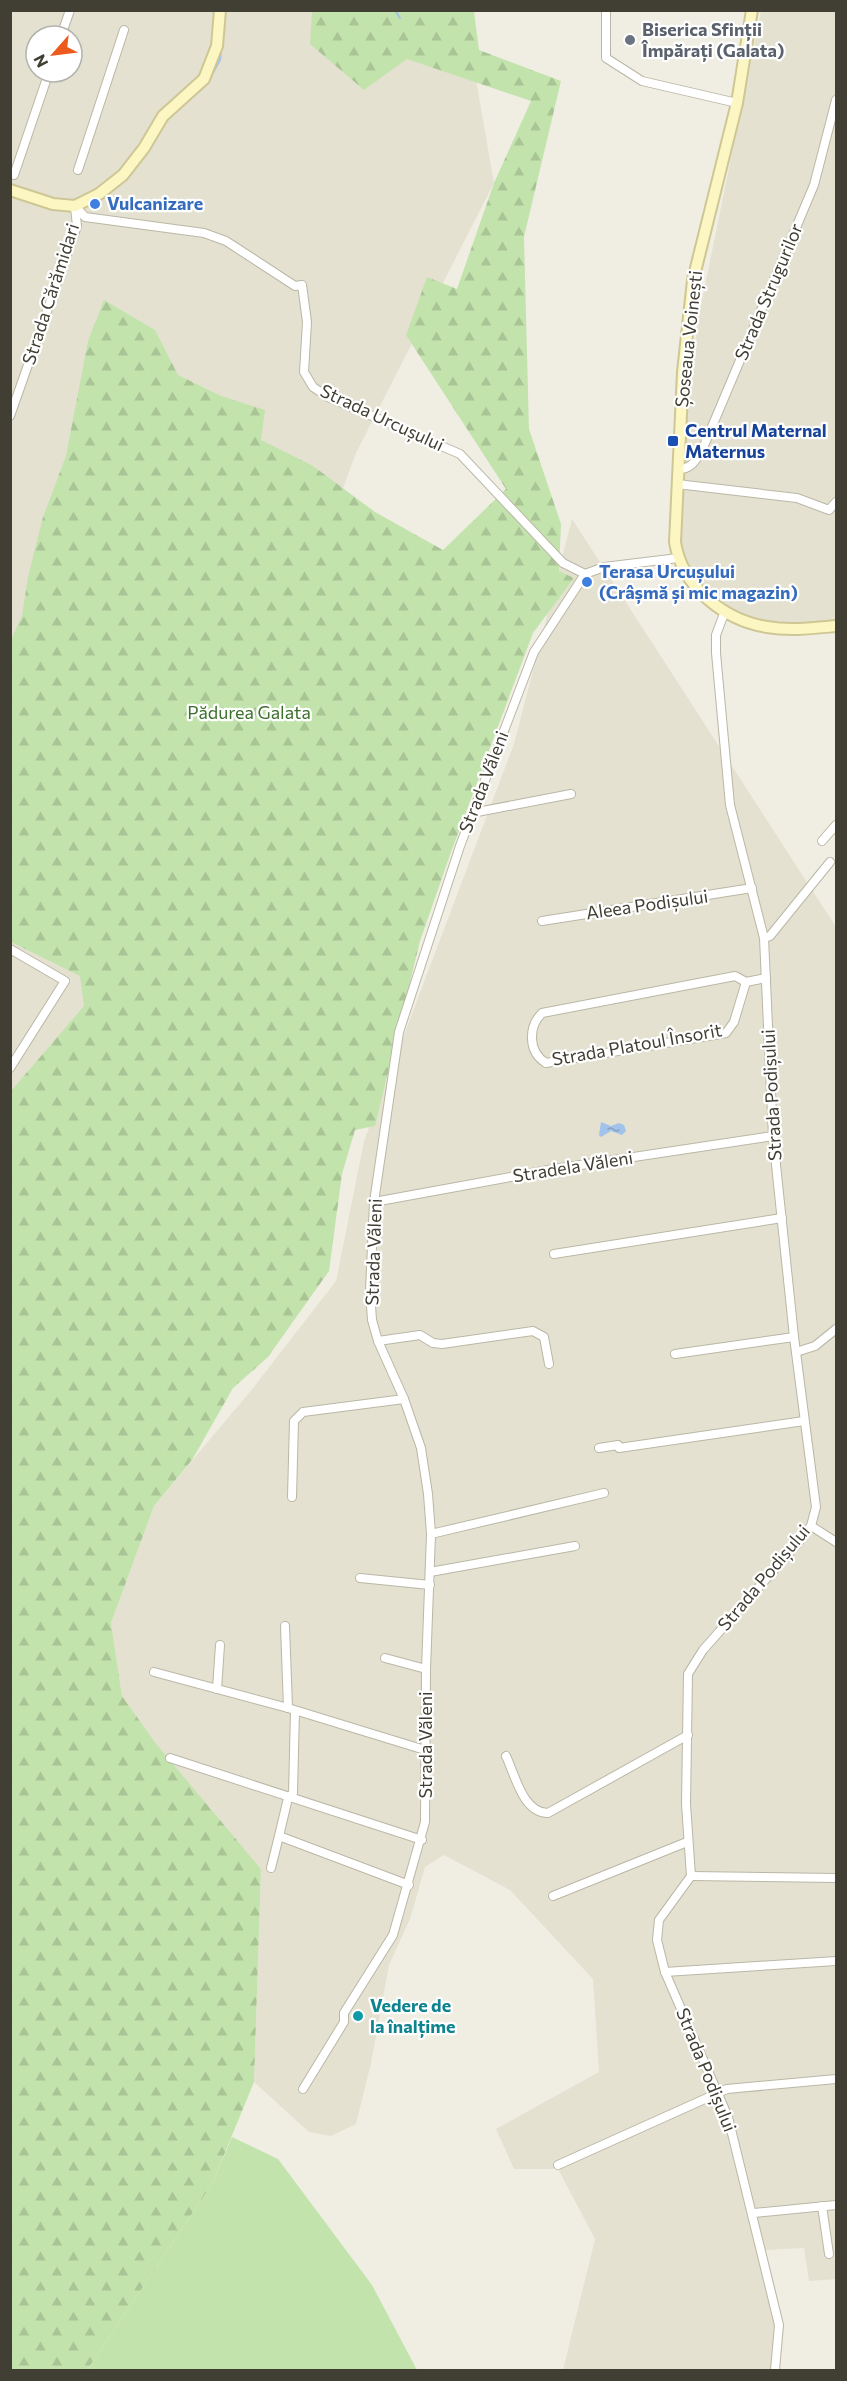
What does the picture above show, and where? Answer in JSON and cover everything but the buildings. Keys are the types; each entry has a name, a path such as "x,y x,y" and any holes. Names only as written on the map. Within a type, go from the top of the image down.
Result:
{"main road":[{"path":"10,190 53,204 75,206 99,194 123,174 144,148 164,116 204,79 218,46 220,10"},
{"name":"Șoseaua Voinești","path":"752,10 737,103 693,280 685,340 675,542 678,558 694,586 725,611 746,621 769,627 837,626"}],"street":[{"path":"606,10 606,58 642,81 737,103"},
{"path":"78,170 124,30"},
{"path":"14,175 45,84"},
{"name":"Strada Strugurilor","path":"678,469 687,469 693,464 708,437 814,185 837,100"},
{"name":"Strada Cărămidari","path":"10,416 77,226 75,206"},
{"name":"Strada Urcușului","path":"75,206 85,217 204,233 226,241 295,286 302,285 306,322 304,372 313,387 328,397 460,454 546,547 563,563 585,574"},
{"path":"677,484 797,498 829,510 837,502"},
{"path":"585,574 604,567 678,558"},
{"name":"Strada Văleni","path":"303,2089 344,2022 344,2013 393,1935 422,1840 425,1822 426,1669 431,1534 421,1448 404,1399 378,1341 372,1320 370,1291 374,1202 399,1032 428,938 472,813 534,652 585,574"},
{"name":"Strada Podișului","path":"725,611 716,635 716,653 728,788 764,938 773,1136 794,1336 816,1507 811,1526 693,1662 688,1674 687,1842 691,1876 659,1920 657,1940 665,1972 728,2117 754,2213 779,2325 775,2370"},
{"path":"472,813 571,794"},
{"path":"822,841 837,825"},
{"path":"764,938 770,936 830,862"},
{"name":"Aleea Podișului","path":"542,921 752,888"},
{"path":"10,949 65,981 10,1068"},
{"name":"Strada Platoul Însorit","path":"735,976 746,982 734,1022 726,1033 546,1063 535,1052 532,1030 535,1020 542,1013 735,976"},
{"path":"746,982 766,978"},
{"path":"386,1112 396,1114"},
{"name":"Stradela Văleni","path":"374,1202 554,1169 773,1136"},
{"path":"554,1254 782,1218"},
{"path":"796,1352 815,1346 837,1329"},
{"path":"378,1341 420,1335 433,1343 442,1344 533,1331 544,1337 549,1364"},
{"path":"675,1354 794,1336"},
{"path":"292,1497 294,1421 303,1412 404,1399"},
{"path":"599,1448 618,1445 619,1448 804,1421"},
{"path":"431,1534 604,1493"},
{"path":"811,1526 837,1542"},
{"path":"430,1572 576,1546"},
{"path":"360,1578 430,1585"},
{"path":"271,1868 290,1796 293,1793 291,1709 285,1626"},
{"path":"217,1689 220,1645"},
{"path":"385,1658 426,1669"},
{"path":"154,1672 291,1709 425,1750"},
{"path":"506,1756 530,1807 541,1813 548,1813 687,1735"},
{"path":"170,1758 422,1840"},
{"path":"279,1836 409,1885"},
{"path":"553,1896 687,1842"},
{"path":"691,1876 837,1878"},
{"path":"665,1972 837,1961"},
{"path":"558,2165 727,2089 837,2079"},
{"path":"754,2213 837,2205"},
{"path":"822,2206 828,2254"}],"shaded area":[{"path":"11,11 464,11 494,183 356,453 78,1208 11,1311"},
{"path":"761,11 836,11 836,622 771,623 730,609 717,600 693,574 680,544 684,437 698,320"},
{"path":"572,519 836,927 836,2279 809,2281 804,2248 766,2250 784,2326 778,2370 563,2370 595,2239 558,2169 514,2169 496,2129 599,2072 593,1979 510,1890 444,1855 425,1867 410,1919 389,1965 371,2063 356,2124 331,2136 309,2132 254,2082 261,1869 161,1751 122,1696 111,1623 154,1506 253,1388 336,1281 364,1141 514,744"}],"green space":[{"name":"Pădurea Galata","path":"312,11 474,11 479,50 561,81 524,237 529,429 561,524 559,571 574,578 533,633 450,855 420,941 375,1126 355,1130 342,1174 329,1271 268,1357 233,1388 192,1460 154,1506 111,1623 122,1696 157,1745 261,1869 254,2082 212,2184 87,2370 11,2370 11,1091 84,1006 80,976 11,942 11,640 22,616 28,577 43,517 66,456 88,341 104,300 155,330 178,375 221,396 265,410 261,440 313,466 375,512 443,550 506,489 406,335 427,277 457,289 494,183 531,101 407,59 364,90 310,44"},
{"path":"232,2137 278,2159 372,2285 417,2370 87,2370 212,2184"}],"water":[{"path":"601,1122 611,1126 619,1123 624,1125 626,1131 622,1135 611,1131 601,1137 599,1135"}],"waterway":[{"path":"395,10 400,18"},
{"path":"211,76 220,60 223,31"}],"place":[{"name":"Biserica Sfinții Împărați (Galata)","path":"630,40"},
{"name":"Vulcanizare","path":"95,204"},
{"name":"Centrul Maternal Maternus","path":"673,441"},
{"name":"Terasa Urcușului (Crâșmă și mic magazin)","path":"587,582"},
{"name":"Vedere de la înalțime","path":"358,2016"}]}
